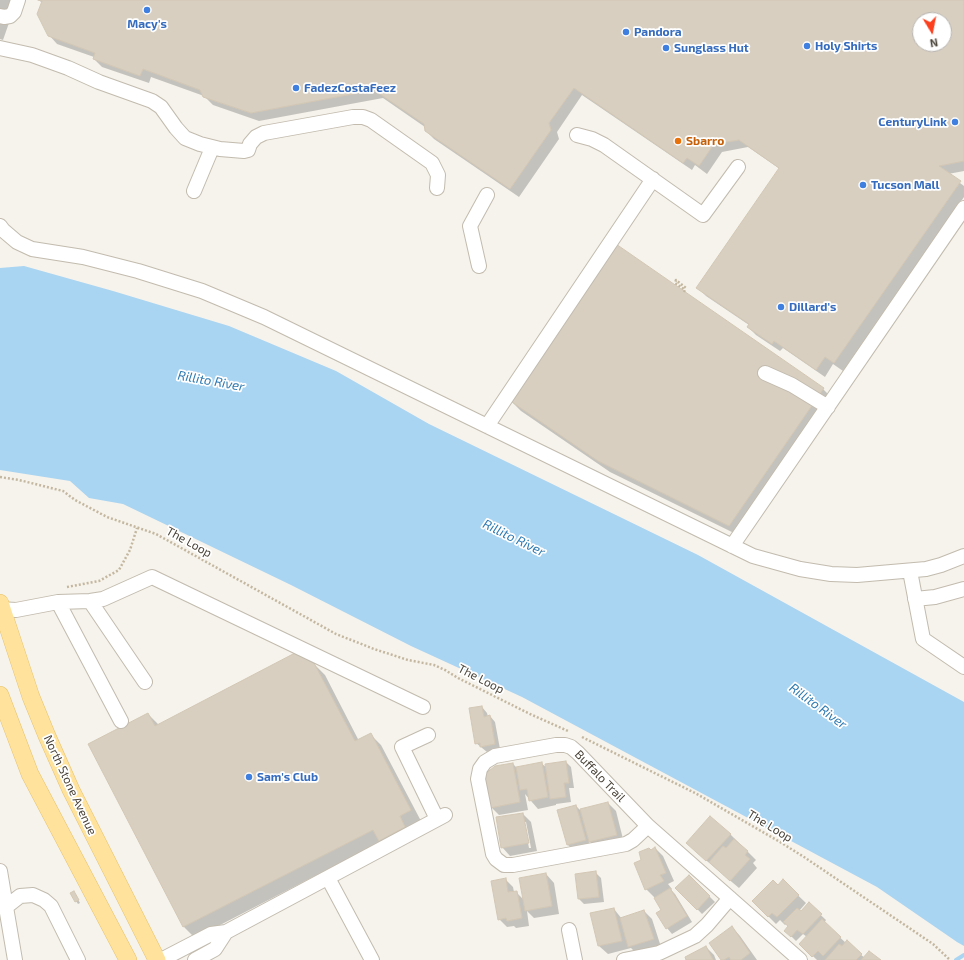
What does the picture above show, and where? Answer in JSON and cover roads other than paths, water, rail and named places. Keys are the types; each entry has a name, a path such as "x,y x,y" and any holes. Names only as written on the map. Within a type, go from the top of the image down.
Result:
{"main road":[{"name":"North Stone Avenue","path":"1,607 31,697 47,736 71,790 157,960"},
{"path":"0,695 30,774 128,960"}],"street":[{"path":"0,16 10,16 14,12 18,0"},
{"path":"0,48 32,55 68,68 98,82 152,101 161,107 185,138 212,148 231,151 244,151 248,150 250,144 256,137 264,133 352,117 363,117 371,120 432,163 438,175 437,188"},
{"path":"577,135 592,139 604,145 703,215 738,167"},
{"path":"194,191 212,148"},
{"path":"487,426 653,179"},
{"path":"479,266 470,226 487,196"},
{"path":"732,546 964,208"},
{"path":"1,229 17,242 32,249 83,257 112,264 169,280 232,303 297,332 732,546 769,561 816,572 857,575 910,571 941,565 964,556"},
{"path":"765,373 792,385 828,407"},
{"path":"910,571 922,635 925,641 964,667"},
{"path":"1,607 16,610 59,595 90,601 103,598 152,577 422,707"},
{"path":"915,599 936,597 964,589"},
{"path":"59,595 121,721"},
{"path":"90,601 145,682"},
{"path":"161,960 211,934 226,932 441,817 402,747 428,735"},
{"name":"Buffalo Trail","path":"648,826 633,840 626,844 583,853 513,865 504,865 496,859 493,854 478,779 480,769 485,762 495,756 548,747 565,745 571,747 648,826 800,960"},
{"path":"0,871 15,960"},
{"path":"328,878 372,960"},
{"path":"6,907 20,896 32,895 44,900 51,906 78,960"},
{"path":"624,960 659,952 695,936 708,925 730,898"},
{"path":"569,930 575,960"},
{"path":"195,960 215,949 226,932"}],"water":[{"name":"Rillito River","path":"24,266 229,326 336,371 429,424 698,555 964,702 964,946 877,887 522,697 411,646 291,585 123,504 89,498 70,481 0,470 0,268"}],"waterway":[{"path":"956,960 964,955"}],"place":[{"name":"Macy's","path":"147,10"},
{"name":"Pandora","path":"626,32"},
{"name":"Holy Shirts","path":"807,46"},
{"name":"Sunglass Hut","path":"666,48"},
{"name":"FadezCostaFeez","path":"296,88"},
{"name":"CenturyLink","path":"955,122"},
{"name":"Sbarro","path":"678,141"},
{"name":"Tucson Mall","path":"863,185"},
{"name":"Dillard's","path":"781,307"},
{"name":"Sam's Club","path":"249,777"}]}
